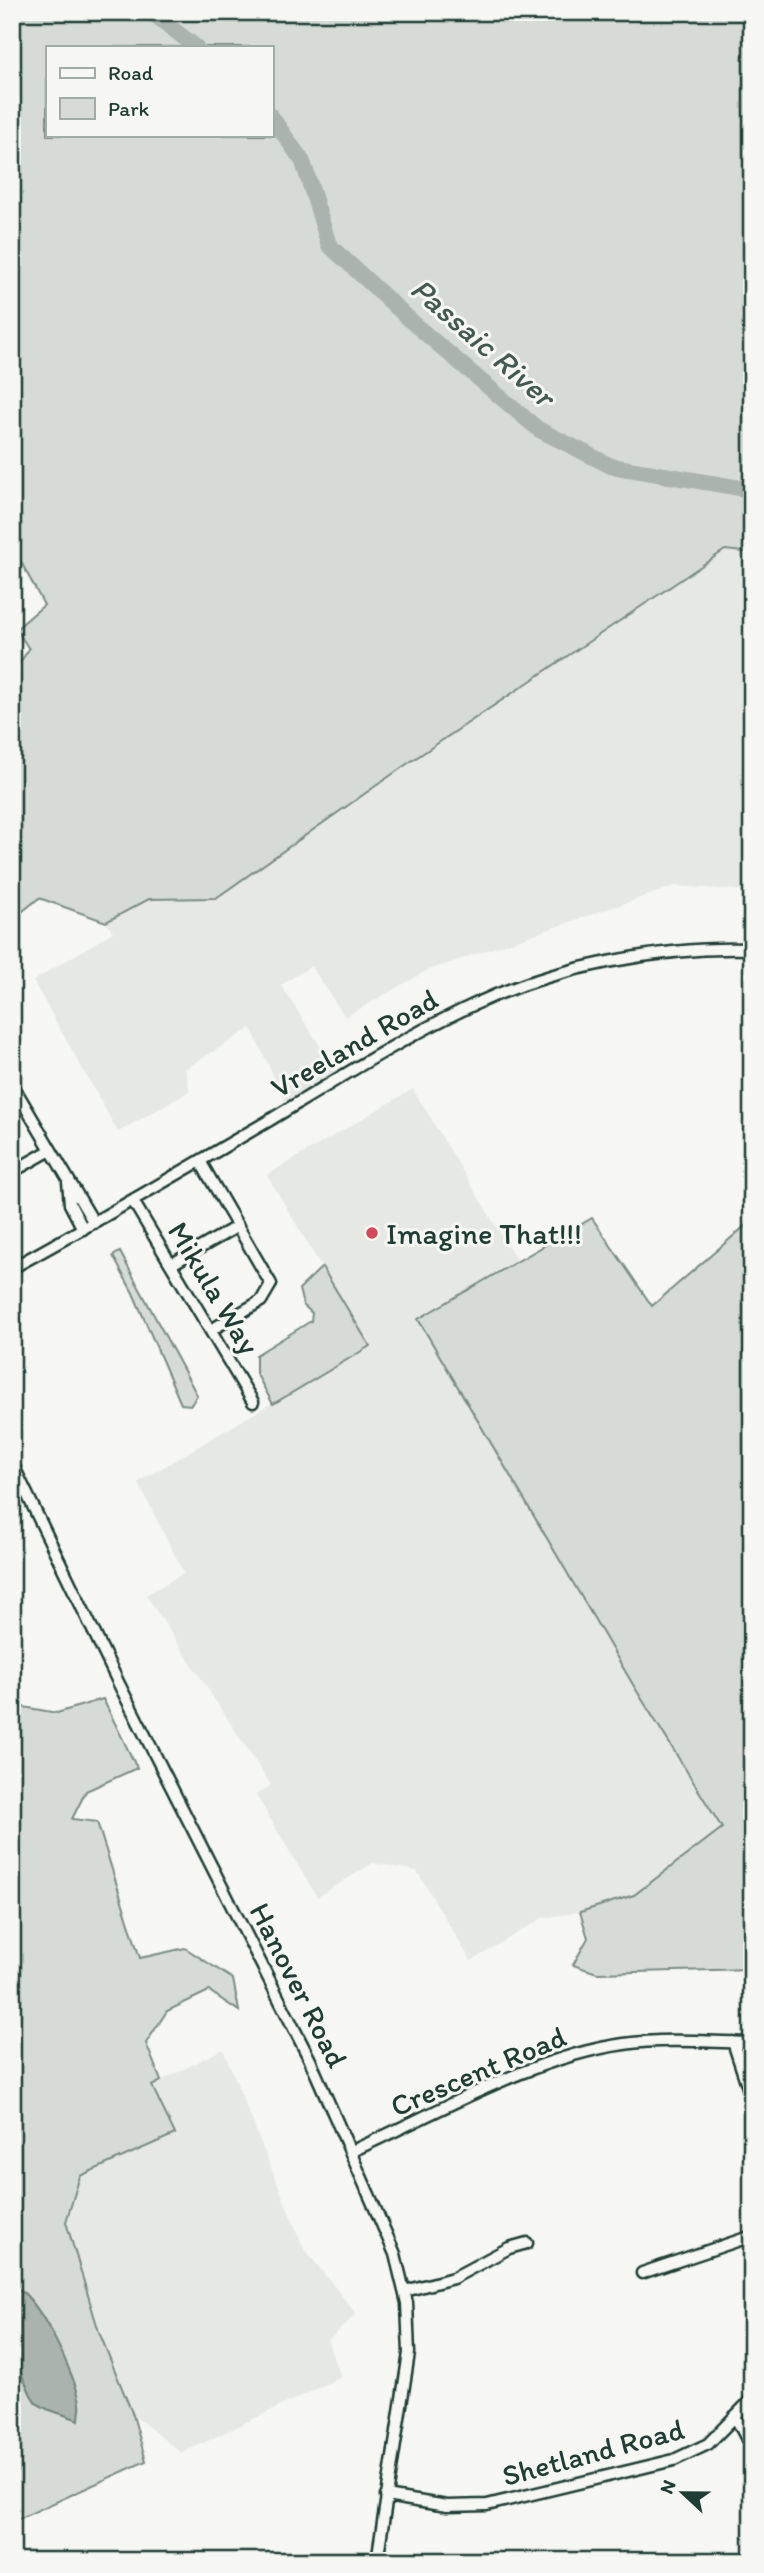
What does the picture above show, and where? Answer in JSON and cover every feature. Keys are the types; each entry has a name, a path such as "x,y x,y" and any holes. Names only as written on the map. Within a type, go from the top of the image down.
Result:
{"street":[{"name":"Vreeland Road","path":"12,1268 94,1223 412,1035 476,1003 547,979 633,959 707,949 752,949"},
{"path":"12,1084 49,1151 94,1223"},
{"path":"12,1172 49,1151"},
{"path":"200,1161 270,1277 270,1290 261,1301 211,1330"},
{"path":"68,1182 70,1204 83,1229"},
{"name":"Mikula Way","path":"133,1200 253,1402"},
{"path":"172,1264 238,1226"},
{"name":"Hanover Road","path":"12,1463 120,1686 310,2060 391,2244 405,2291 410,2353 377,2561"},
{"path":"733,2042 752,2100"},
{"name":"Crescent Road","path":"352,2151 519,2075 566,2058 624,2044 752,2043"},
{"path":"642,2273 752,2236"},
{"path":"405,2291 453,2278 503,2251 527,2243"},
{"name":"Shetland Road","path":"386,2496 468,2507 515,2500 684,2457 708,2444 752,2399"},
{"path":"735,2416 752,2449"}],"shaded area":[{"path":"725,550 752,553 752,891 675,886 426,971 345,1017 311,966 281,985 340,1078 288,1107 251,1028 185,1069 190,1091 118,1132 33,981 113,932 106,922 149,899 217,898 407,764"},
{"path":"413,1089 517,1261 419,1319 635,1688 722,1829 634,1895 580,1912 542,1918 471,1961 417,1871 373,1863 317,1897 256,1795 271,1785 146,1595 184,1573 138,1482 369,1346 267,1175"},
{"path":"223,2049 303,2247 356,2314 328,2341 341,2377 182,2453 133,2415 99,2332 66,2222 80,2176 175,2134 151,2086"},
{"path":"12,2286 22,2291 33,2303 64,2357 77,2391 79,2420 47,2409 36,2403 31,2395 12,2354"}],"green space":[{"path":"12,12 752,12 752,553 725,550 407,764 216,898 149,899 106,922 39,898 12,920 12,674 29,649 16,629 44,605 12,545"},
{"path":"592,1218 652,1306 752,1220 752,1969 597,1973 573,1965 588,1938 580,1912 634,1895 722,1828 635,1688 418,1319"},
{"path":"120,1252 197,1395 191,1405 181,1404 133,1293 113,1256"},
{"path":"322,1267 370,1346 273,1404 256,1373 256,1355 311,1321 312,1313 303,1305 299,1289"},
{"path":"103,1699 137,1768 86,1791 72,1819 97,1822 140,1958 185,1948 233,1979 239,2011 209,1991 167,2011 146,2043 161,2081 152,2086 175,2134 80,2176 66,2222 99,2332 133,2415 146,2461 12,2522 12,1705 57,1713"}],"waterway":[{"name":"Passaic River","path":"151,12 195,46"},
{"name":"Passaic River","path":"273,119 303,162 329,245 420,329 538,429 611,466 752,490"}],"place":[{"name":"Imagine That!!!","path":"372,1233"}]}
